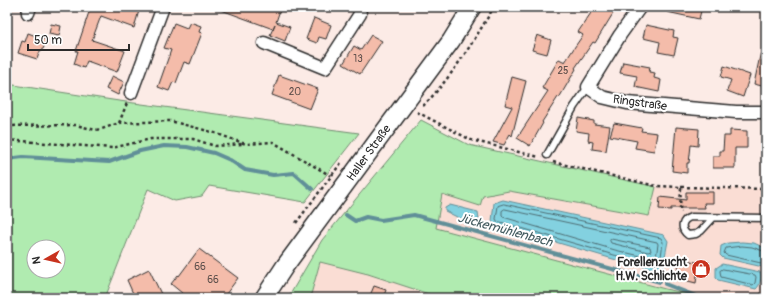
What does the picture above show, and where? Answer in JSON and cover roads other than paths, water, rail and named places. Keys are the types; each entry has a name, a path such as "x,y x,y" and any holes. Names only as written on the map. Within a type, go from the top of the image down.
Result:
{"main road":[{"name":"Haller Straße","path":"264,298 285,266 451,41 472,7"}],"street":[{"path":"131,93 163,7"},
{"path":"264,43 324,68 360,14 359,7"},
{"path":"588,87 620,35 640,7"},
{"name":"Ringstraße","path":"588,87 602,97 627,103 736,112 766,112"}],"lane":[{"path":"546,156 574,107 588,87"},
{"path":"713,218 701,231 692,235 688,235 684,232 684,222 687,218 691,217 766,218"}],"water":[{"path":"503,200 664,235 668,241 663,267 658,270 613,259 494,224 492,221 494,203"},
{"path":"450,205 478,212 479,219 475,222 465,221 445,211 445,208"},
{"path":"728,243 754,243 765,248 765,265 763,267 723,258 720,255 721,246"},
{"path":"722,264 760,272 761,279 759,286 756,289 718,280 716,278 716,268"}],"waterway":[{"name":"Jückemühlenbach","path":"7,159 23,157 109,162 140,151 164,146 187,147 214,153 230,160 245,170 273,175 294,173 312,189"},
{"name":"Jückemühlenbach","path":"346,215 355,221 366,217 381,220 414,215 660,282"},
{"name":"Jückemühlenbach","path":"665,284 701,298"}],"place":[{"name":"Forellenzucht H.W. Schlichte","path":"701,269"}]}
